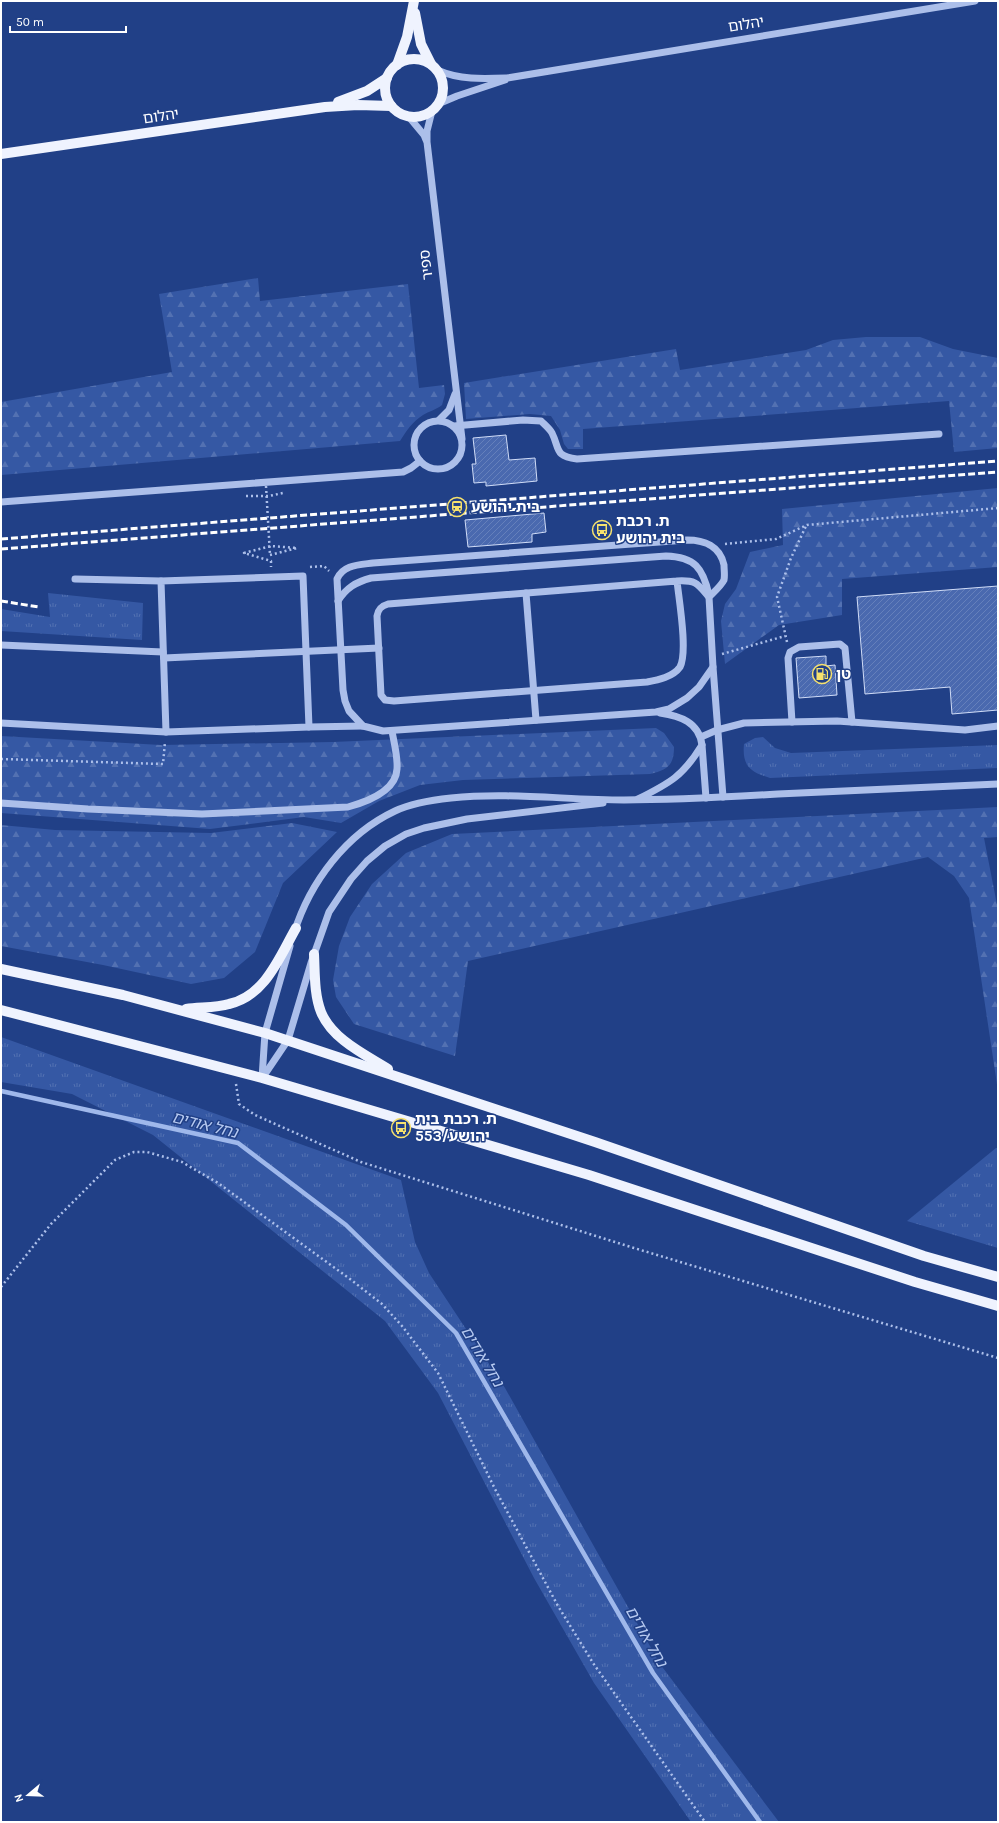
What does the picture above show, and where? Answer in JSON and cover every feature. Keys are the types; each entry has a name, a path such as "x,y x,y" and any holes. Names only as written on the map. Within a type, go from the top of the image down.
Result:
{"main road":[{"path":"414,3 419,38 443,86 442,95 435,108 423,116 409,117 397,112 391,106 385,90 387,78 396,65 407,37 414,3"},
{"path":"396,65 405,60 415,59 434,67"},
{"name":"יהלום","path":"325,107 367,92 387,78"},
{"name":"יהלום","path":"1,154 325,107 358,105 391,106"},
{"path":"179,1009 229,1004 256,992 265,982 296,928"},
{"path":"314,954 317,997 321,1012 328,1025 336,1035 399,1077"},
{"path":"1,969 74,984 179,1009 288,1040 924,1256 998,1278"},
{"path":"1,1010 262,1078 589,1175 915,1282 998,1306"}],"street":[{"name":"יהלום","path":"434,67 451,76 466,79 521,76 975,1"},
{"name":"יהלום","path":"435,108 457,96 521,76"},
{"name":"ספיר","path":"435,108 427,131 427,142 455,386 457,426"},
{"name":"ספיר","path":"409,117 424,134 427,142"},
{"name":"ספיר","path":"439,420 449,410 454,397 455,386"},
{"path":"457,426 462,439 461,454 452,465 438,470 431,468 420,461 415,454 414,446 418,431 431,421 439,420 457,426 523,420 541,421 552,433 556,447 560,453 567,458 577,459 939,434"},
{"path":"1,502 403,472 420,461"},
{"path":"709,597 723,581 725,573 722,558 714,547 700,540 373,563 346,568 340,572 337,579 340,651 345,701 349,711 363,726 372,730 392,731 656,712 669,709 688,698 699,687 713,666"},
{"path":"337,602 344,592 352,585 371,578 666,556 677,556 691,560 700,568 705,579 709,597 722,797"},
{"path":"75,579 161,581 303,576 309,727"},
{"path":"677,581 684,651 680,666 676,672 670,676 651,681 394,701 385,700 381,695 377,616 378,610 381,606 388,604 677,581 691,580 700,586 709,597"},
{"path":"161,581 166,732"},
{"path":"526,593 536,720"},
{"path":"792,722 788,658 790,652 799,647 840,644 845,648 852,722"},
{"path":"1,645 164,655 306,653 378,648"},
{"path":"656,712 675,715 687,720 697,729 702,741 706,798"},
{"path":"1,722 166,732 363,726"},
{"path":"636,800 676,779 694,760 702,741 717,730 744,723 852,722 965,730 998,726"},
{"path":"1,803 88,809 202,814 348,807 365,802 382,792 396,778 398,768 392,731"},
{"path":"262,1078 265,1033 296,928 306,901 331,863 350,842 370,826 395,811 417,803 466,796 502,795 636,800 998,784"},
{"path":"262,1078 288,1040 314,954 329,912 351,879 367,861 385,846 406,834 424,828 468,819 623,800"}],"path":[{"path":"266,486 270,555 297,548 271,546 244,552 271,560 270,570"},
{"path":"711,545 776,539 807,525 998,508"},
{"path":"790,652 777,597 791,558 807,525"},
{"path":"309,568 324,566 337,579"},
{"path":"712,657 785,636"},
{"path":"1,759 163,764 166,732"},
{"path":"234,1071 239,1104 255,1114 361,1162 634,1248 998,1358"},
{"path":"1,1287 51,1224 115,1160 134,1152 147,1152 182,1162 218,1183 350,1279 382,1304 402,1326 438,1373 495,1489 558,1606 593,1663 705,1822"}],"green space":[{"path":"258,278 260,301 408,284 419,388 444,385 445,394 442,405 416,420 400,441 1,475 1,402 172,372 159,294"},
{"path":"866,337 920,337 953,349 998,358 998,448 954,452 949,401 583,429 583,449 568,449 564,444 560,430 551,416 530,414 466,419 464,383 676,349 680,370 806,350 833,340"},
{"path":"998,488 998,567 842,579 842,615 779,625 725,664 721,621 725,604 736,589 750,552 783,545 782,509"},
{"path":"48,593 143,603 142,640 1,631 1,609 50,617"},
{"path":"656,728 664,733 674,747 673,759 671,763 661,771 650,774 463,780 420,785 379,801 341,823 304,817 210,829 1,813 1,736 161,745 333,742"},
{"path":"763,737 775,748 791,753 998,745 998,768 770,778 752,770 744,758 744,744 755,738"},
{"path":"998,807 998,837 984,838 998,910 998,1091 969,898 954,876 928,857 468,961 455,1056 354,1024 336,997 333,980 339,946 350,917 372,884 406,853 452,834"},
{"path":"292,823 337,832 283,883 255,952 224,978 191,984 103,965 1,946 1,825 55,830 211,833"},
{"path":"1,1037 401,1180 415,1242 429,1273 505,1388 660,1664 779,1822 691,1822 594,1683 534,1578 438,1393 385,1321 153,1135 72,1094 1,1082"},
{"path":"996,1148 998,1148 998,1248 907,1221"}],"building":[{"path":"506,435 509,460 535,458 537,481 486,486 486,482 474,483 472,464 476,464 473,438"},
{"path":"544,513 546,532 532,534 532,542 468,547 465,520"},
{"path":"998,586 998,710 952,714 950,687 865,694 857,597"},
{"path":"826,656 826,666 835,665 837,695 799,698 796,658"}],"waterway":[{"name":"נחל אודים","path":"1,1091 238,1143 346,1225 456,1333 653,1673 760,1822"}],"railway":[{"path":"1,539 998,461"},
{"path":"1,549 998,472"},
{"path":"1,601 39,607"}],"place":[{"name":"בית יהושע","path":"457,507"},
{"name":"ת. רכבת בית יהושע","path":"602,530"},
{"name":"טן","path":"822,674"},
{"name":"ת. רכבת בית יהושע/553","path":"401,1128"}]}
